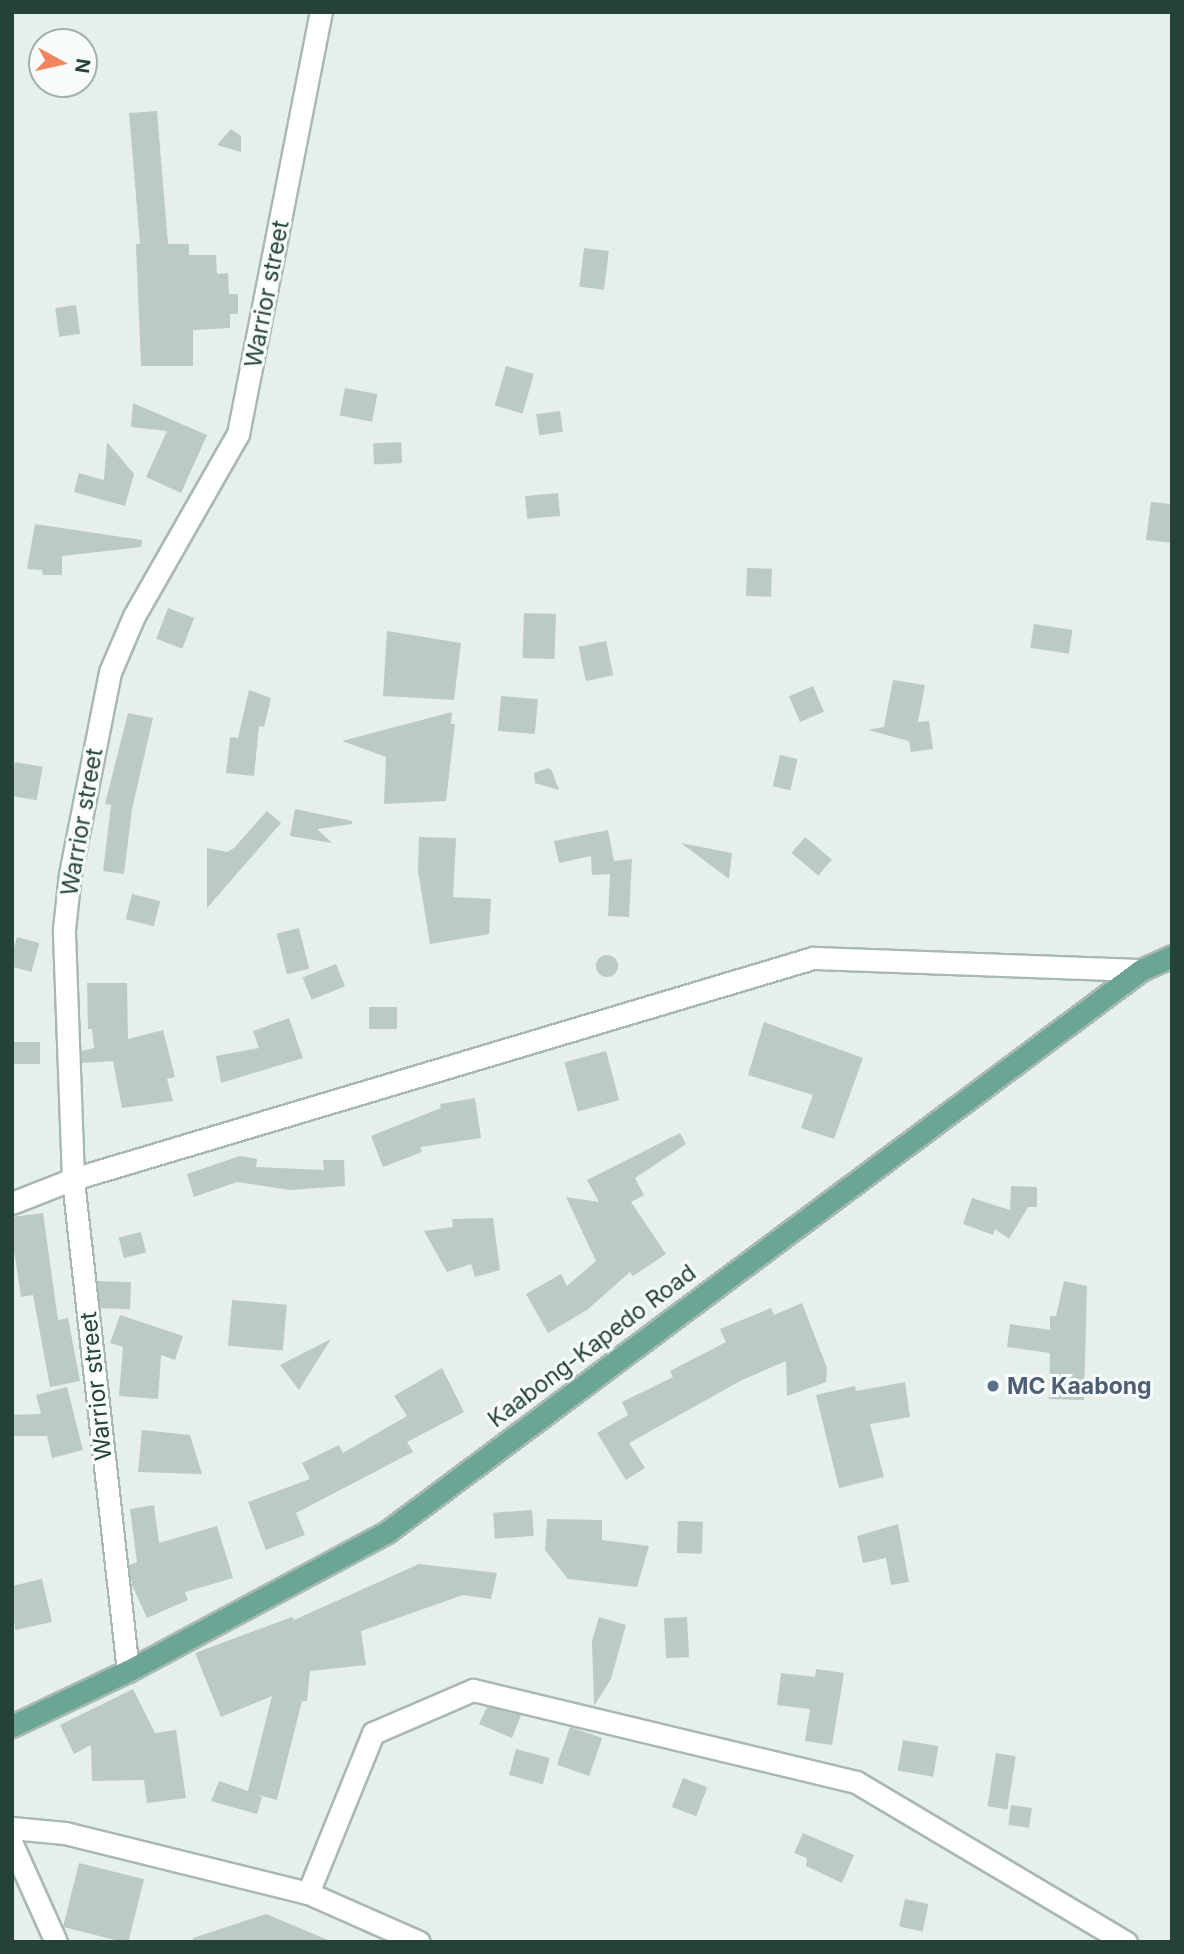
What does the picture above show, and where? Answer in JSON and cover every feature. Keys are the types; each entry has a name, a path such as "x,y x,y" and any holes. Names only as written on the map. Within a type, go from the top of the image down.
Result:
{"main road":[{"name":"Kaabong-Kapedo Road","path":"12,1726 128,1671 387,1532 1141,970 1172,957"}],"street":[{"name":"Warrior street","path":"128,1671 73,1179 64,929 70,874 110,672 134,616 238,435 321,12"},
{"path":"12,1203 73,1179 813,958 1141,970"},
{"path":"308,1893 373,1733 473,1690 856,1782 1126,1942"},
{"path":"12,1828 65,1833 308,1893 419,1942"},
{"path":"12,1844 56,1942"}],"building":[{"path":"157,111 168,244 189,244 189,255 216,255 217,274 228,273 229,294 238,294 238,314 230,314 230,328 193,330 193,366 141,366 136,244 140,244 129,113"},
{"path":"231,129 241,136 241,152 217,145"},
{"path":"584,248 609,251 604,290 579,287"},
{"path":"76,305 80,334 59,337 55,308"},
{"path":"506,366 534,374 523,413 495,405"},
{"path":"345,388 377,394 372,422 340,415"},
{"path":"133,403 207,435 181,493 146,477 167,431 131,427"},
{"path":"560,411 563,432 539,435 536,414"},
{"path":"107,442 134,474 125,506 74,492 79,473 104,480"},
{"path":"401,442 402,463 374,464 373,443"},
{"path":"558,493 560,516 527,519 525,496"},
{"path":"1151,502 1172,504 1172,543 1146,540"},
{"path":"35,524 142,540 141,547 62,556 62,575 43,575 42,570 27,569"},
{"path":"747,568 772,569 771,597 746,596"},
{"path":"168,608 194,618 182,649 156,639"},
{"path":"524,613 556,614 554,659 522,658"},
{"path":"1034,624 1073,630 1069,654 1030,648"},
{"path":"387,631 461,643 454,700 383,696"},
{"path":"606,641 613,675 586,681 579,647"},
{"path":"893,680 925,685 918,722 929,721 933,749 911,752 909,741 868,730 884,727"},
{"path":"813,686 824,712 800,722 789,696"},
{"path":"249,690 271,698 264,727 259,726 254,776 226,773 230,737 238,738"},
{"path":"501,696 538,699 535,734 498,731"},
{"path":"452,712 451,724 455,724 446,801 384,804 386,757 342,741"},
{"path":"128,713 153,718 132,809 124,874 103,871 111,805 105,804"},
{"path":"780,755 798,759 790,790 773,786"},
{"path":"15,762 43,767 37,800 12,796"},
{"path":"548,768 552,771 559,790 535,783 534,773"},
{"path":"295,809 352,821 352,824 317,829 332,843 290,836"},
{"path":"267,811 281,823 207,908 207,848 227,852 234,848"},
{"path":"608,830 614,861 632,859 629,917 608,916 610,874 592,875 591,856 559,863 554,841"},
{"path":"419,837 456,838 453,897 491,899 489,934 430,944 418,871"},
{"path":"805,837 832,859 818,876 792,853"},
{"path":"681,843 732,853 729,879"},
{"path":"132,894 160,901 154,926 126,919"},
{"path":"299,928 309,969 287,974 277,934"},
{"path":"17,937 39,943 31,972 12,967"},
{"path":"603,955 611,955 618,962 618,970 611,977 603,977 596,970 596,962"},
{"path":"336,964 345,986 312,1000 303,977"},
{"path":"87,983 127,983 128,1039 163,1030 175,1077 167,1079 173,1101 122,1108 113,1061 82,1063 82,1051 94,1048 92,1029 88,1029"},
{"path":"369,1007 397,1007 397,1029 369,1029"},
{"path":"289,1018 303,1058 221,1083 216,1056 259,1048 253,1031"},
{"path":"764,1022 863,1058 834,1139 801,1128 813,1095 748,1075"},
{"path":"12,1042 40,1042 40,1064 12,1064"},
{"path":"606,1051 619,1100 578,1111 564,1062"},
{"path":"475,1098 481,1138 420,1147 422,1152 383,1167 371,1136 441,1108 440,1104"},
{"path":"680,1133 686,1144 635,1178 644,1195 631,1202 666,1254 633,1276 630,1272 587,1310 548,1333 526,1294 561,1274 567,1286 596,1261 566,1197 599,1202 587,1180"},
{"path":"240,1156 257,1159 256,1167 324,1170 323,1160 344,1160 345,1186 290,1190 237,1182 194,1197 187,1174"},
{"path":"1011,1186 1037,1187 1037,1207 1028,1207 1009,1239 995,1229 993,1235 963,1224 972,1198 1010,1210"},
{"path":"43,1213 58,1320 68,1318 80,1381 50,1387 33,1295 21,1297 12,1237 12,1217"},
{"path":"493,1218 500,1270 475,1277 471,1264 447,1272 424,1231 453,1227 452,1219"},
{"path":"141,1232 146,1252 124,1258 119,1238"},
{"path":"98,1281 131,1282 130,1309 97,1308"},
{"path":"1064,1281 1087,1286 1084,1400 1049,1399 1050,1353 1007,1347 1010,1324 1050,1330 1050,1316 1056,1316"},
{"path":"232,1300 287,1305 283,1351 228,1346"},
{"path":"802,1303 827,1368 826,1382 787,1396 786,1361 742,1380 629,1443 645,1468 626,1480 597,1433 628,1415 622,1402 673,1377 670,1371 726,1342 720,1329 771,1308 774,1315"},
{"path":"120,1315 183,1336 175,1360 161,1355 158,1399 119,1396 123,1347 110,1343"},
{"path":"331,1339 299,1390 280,1365"},
{"path":"442,1368 464,1412 407,1442 413,1452 296,1513 305,1535 266,1550 248,1502 310,1479 302,1463 339,1445 343,1453 407,1416 394,1396"},
{"path":"905,1382 910,1417 870,1424 884,1477 839,1488 816,1395 855,1386 856,1391"},
{"path":"67,1387 83,1450 52,1458 47,1436 12,1436 12,1415 41,1414 36,1395"},
{"path":"142,1430 190,1435 202,1474 138,1472"},
{"path":"154,1505 159,1543 217,1526 233,1578 185,1592 188,1600 147,1618 132,1585 129,1565 137,1562 130,1509"},
{"path":"532,1510 534,1536 495,1539 493,1513"},
{"path":"547,1519 602,1520 602,1540 649,1546 637,1587 568,1579 545,1550"},
{"path":"678,1521 703,1522 702,1554 677,1553"},
{"path":"898,1524 909,1582 891,1585 886,1558 863,1563 857,1536"},
{"path":"419,1564 497,1573 491,1599 463,1595 361,1631 366,1665 310,1671 307,1701 302,1701 277,1800 255,1794 262,1797 257,1814 211,1801 219,1781 248,1791 272,1696 221,1717 195,1653 292,1617 294,1620"},
{"path":"42,1579 52,1622 15,1630 12,1586"},
{"path":"599,1617 626,1625 611,1679 594,1706 592,1641"},
{"path":"687,1617 689,1657 666,1658 664,1618"},
{"path":"816,1669 844,1673 832,1745 805,1741 810,1709 777,1705 781,1673 815,1677"},
{"path":"133,1689 155,1733 176,1730 186,1798 147,1803 144,1780 92,1781 91,1745 74,1754 60,1725"},
{"path":"487,1707 521,1715 512,1738 479,1724"},
{"path":"570,1727 602,1738 589,1776 557,1765"},
{"path":"903,1740 938,1746 933,1777 898,1771"},
{"path":"516,1749 550,1758 543,1784 509,1775"},
{"path":"996,1753 1016,1756 1007,1809 988,1806"},
{"path":"683,1778 707,1787 696,1816 672,1807"},
{"path":"1011,1805 1032,1808 1029,1828 1008,1825"},
{"path":"803,1833 854,1855 842,1883 806,1866 807,1858 794,1853"},
{"path":"79,1863 144,1879 128,1942 63,1927"},
{"path":"905,1899 928,1904 923,1931 899,1926"},
{"path":"266,1914 333,1942 193,1942 193,1938"}],"place":[{"name":"MC Kaabong","path":"993,1386"}]}
